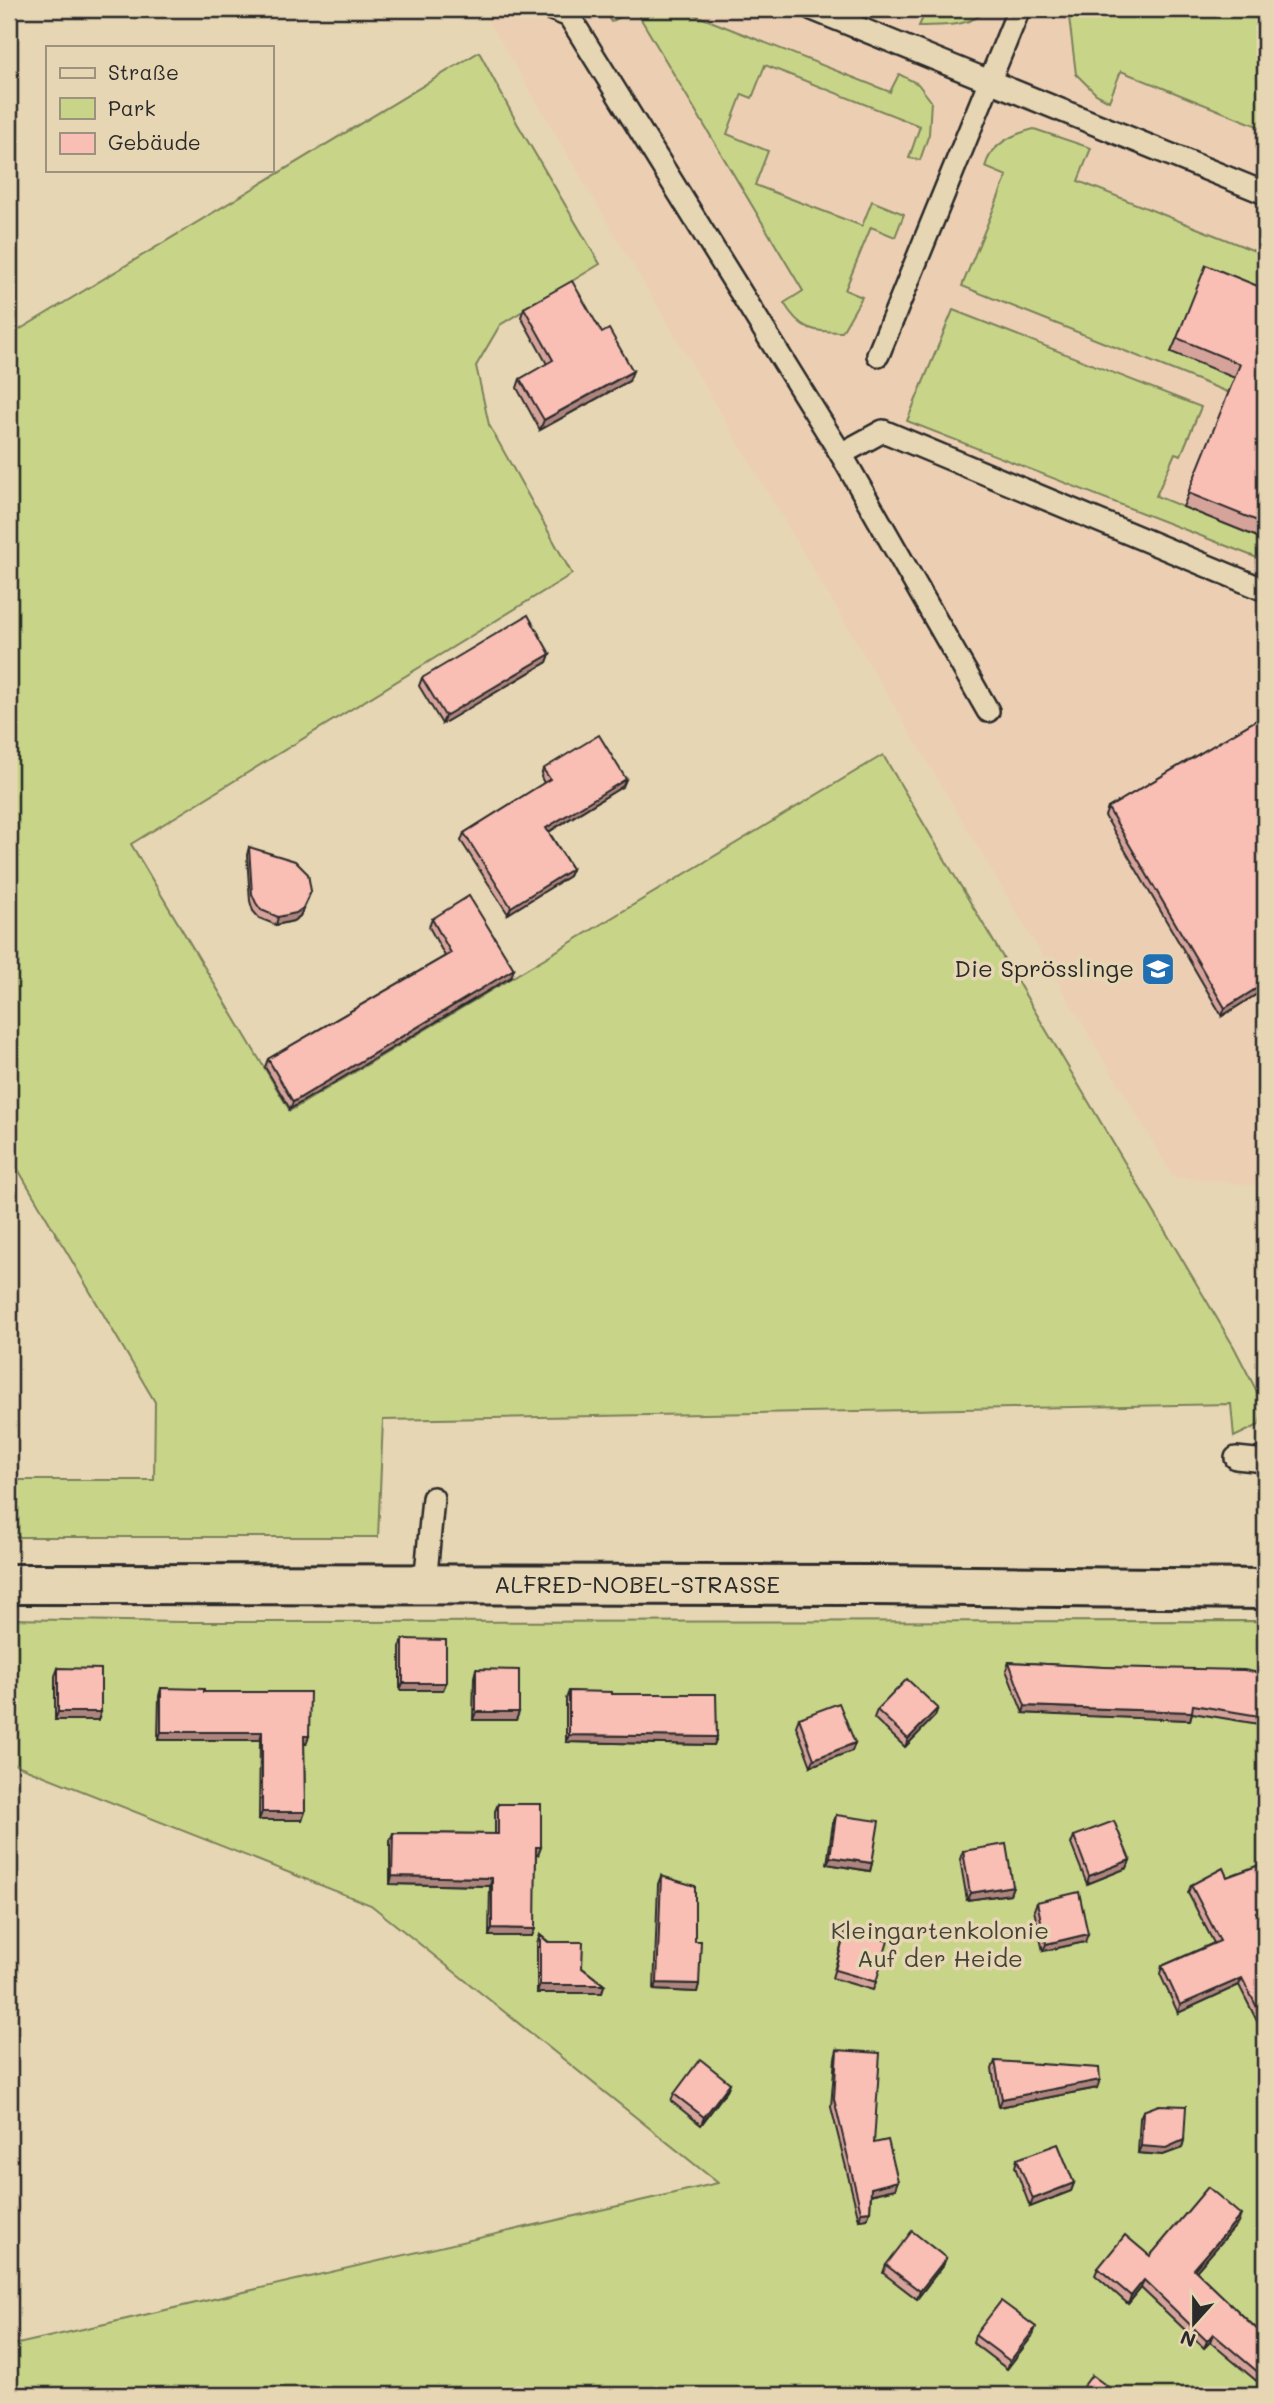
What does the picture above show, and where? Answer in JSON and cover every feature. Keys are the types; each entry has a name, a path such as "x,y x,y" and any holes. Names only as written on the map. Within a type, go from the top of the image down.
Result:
{"street":[{"name":"ALFRED-NOBEL-STRASSE","path":"9,1584 872,1585 1265,1589"}],"lane":[{"path":"551,9 569,16 841,454 989,711"},
{"path":"812,9 1265,193"},
{"path":"878,355 1018,9"},
{"path":"841,454 883,431 1265,590"},
{"path":"1236,1458 1265,1461"},
{"path":"425,1586 433,1498"}],"shaded area":[{"path":"481,9 1265,9 1265,1187 1173,1177"}],"green space":[{"path":"603,9 635,9 611,22"},
{"path":"635,9 680,9 890,92 899,74 918,84 931,101 929,134 920,160 909,158 920,126 765,65 752,98 742,94 727,134 768,151 755,185 862,226 872,201 904,214 895,237 871,227 845,290 862,297 842,332 808,328 796,319 784,303 803,291"},
{"path":"927,9 987,9 973,20 919,26"},
{"path":"1068,9 1265,9 1265,129 1121,71 1109,101 1096,94 1076,74"},
{"path":"479,52 517,123 600,264 500,325 476,366 489,425 572,574 131,844 290,1111 883,755 1234,1347 1264,1405 1259,1425 1234,1437 1231,1404 383,1420 378,1537 9,1537 9,1480 154,1480 155,1402 9,1154 9,336"},
{"path":"1034,129 1091,148 1078,181 1265,255 1265,407 962,286 1007,176 985,167 988,159 1004,141"},
{"path":"953,310 1201,407 1181,455 1175,453 1156,496 1265,540 1265,561 907,421"},
{"name":"Kleingartenkolonie Auf der Heide","path":"9,1619 181,1622 1265,1621 1265,2395 9,2395 9,2346 718,2183 371,1905 9,1762"}],"building":[{"path":"1206,265 1265,289 1265,524 1188,493 1240,364 1177,338"},
{"path":"572,281 602,333 609,329 633,371 544,420 520,379 553,360 524,308"},
{"path":"528,615 550,654 445,716 422,678"},
{"path":"1265,715 1265,983 1225,1008 1108,808"},
{"path":"599,735 626,779 546,828 572,869 511,907 464,833 550,779 543,769"},
{"path":"249,847 295,861 308,874 311,891 303,908 296,913 278,917 261,910 252,894"},
{"path":"469,896 514,969 293,1102 268,1059 451,953 432,919"},
{"path":"403,1639 446,1640 446,1683 403,1683"},
{"path":"1009,1662 1244,1670 1265,1674 1265,1717 1193,1705 1192,1712 1025,1706"},
{"path":"58,1668 101,1669 101,1712 58,1712"},
{"path":"476,1669 519,1670 519,1712 476,1712"},
{"path":"907,1679 938,1708 908,1739 877,1710"},
{"path":"161,1688 204,1689 204,1692 310,1692 309,1736 304,1736 305,1812 262,1812 262,1732 161,1732"},
{"path":"569,1691 612,1694 716,1694 717,1737 569,1735"},
{"path":"839,1703 855,1743 814,1759 799,1718"},
{"path":"498,1804 541,1804 541,1847 536,1847 535,1929 492,1928 492,1878 392,1876 393,1833 498,1834"},
{"path":"836,1815 879,1821 872,1863 830,1857"},
{"path":"1114,1821 1130,1860 1089,1876 1074,1836"},
{"path":"1006,1844 1013,1886 970,1893 963,1851"},
{"path":"1265,1863 1265,1908 1256,1912 1265,1930 1265,2015 1262,2017 1242,1978 1180,2005 1162,1966 1220,1941 1191,1885 1223,1868 1227,1877"},
{"path":"661,1876 695,1886 695,1941 701,1941 699,1984 657,1983"},
{"path":"1079,1892 1088,1934 1046,1944 1037,1902"},
{"path":"846,1929 888,1941 876,1982 835,1970"},
{"path":"540,1935 548,1942 583,1942 582,1968 604,1985 540,1985"},
{"path":"837,2050 880,2053 874,2143 888,2140 898,2181 871,2188 870,2211 861,2212 834,2099"},
{"path":"700,2059 730,2083 704,2117 674,2094"},
{"path":"995,2061 1099,2068 1100,2080 1002,2099"},
{"path":"1159,2105 1186,2106 1184,2140 1166,2148 1141,2146 1143,2111"},
{"path":"1058,2144 1074,2183 1033,2199 1017,2159"},
{"path":"1208,2187 1241,2215 1194,2269 1264,2336 1265,2334 1265,2378 1213,2334 1207,2341 1144,2280 1131,2296 1098,2268 1125,2235 1150,2256"},
{"path":"912,2231 946,2258 920,2291 886,2265"},
{"path":"1001,2301 1036,2327 1010,2361 975,2335"},
{"path":"1092,2375 1119,2395 1077,2395"}],"place":[{"name":"Die Sprösslinge","path":"1158,969"}]}
